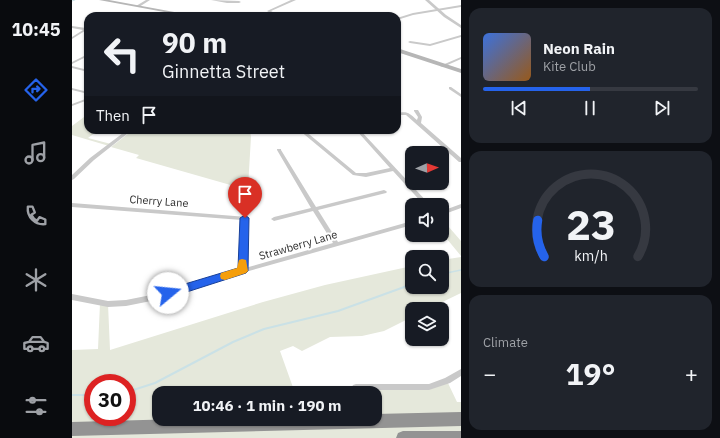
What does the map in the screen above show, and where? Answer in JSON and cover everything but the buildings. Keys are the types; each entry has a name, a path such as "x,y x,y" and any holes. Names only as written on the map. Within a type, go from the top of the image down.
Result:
{"highway":[{"path":"72,429 461,419"},
{"path":"403,438 461,438"}],"main road":[{"path":"101,0 172,12"},
{"path":"401,51 461,72"}],"street":[{"path":"138,6 148,0"},
{"path":"214,0 239,2"},
{"path":"269,12 269,10 291,0"},
{"path":"427,0 438,11 461,27"},
{"path":"401,18 461,6"},
{"path":"72,27 84,29"},
{"path":"72,38 84,31"},
{"path":"410,42 430,45 461,36"},
{"path":"72,63 84,56"},
{"path":"442,66 461,58"},
{"path":"72,68 84,70"},
{"path":"450,88 461,96"},
{"path":"72,89 84,92"},
{"path":"72,105 84,100"},
{"path":"401,114 407,114 461,161"},
{"path":"419,124 420,117"},
{"path":"72,178 92,159 125,134"},
{"path":"306,134 355,174 366,175 393,167"},
{"path":"362,134 421,198"},
{"path":"279,150 336,244"},
{"path":"274,219 384,192"},
{"name":"Cherry Lane","path":"72,205 245,218 242,271"},
{"path":"449,210 461,206"},
{"name":"Strawberry Lane","path":"72,296 105,304 126,303 151,298 405,225"},
{"path":"382,387 429,387 447,381 461,372"}],"shaded area":[{"path":"84,117 84,134 94,134 88,138 111,144 109,146 72,135 72,126"},
{"path":"128,134 251,134 247,204 249,209 240,211 234,186 136,158 139,155 111,147"},
{"path":"449,227 461,241 461,256 449,241"},
{"path":"461,257 461,293 442,302 405,302 405,320 384,331 362,336 330,337 302,351 293,346 280,351 292,386 152,386 152,426 382,426 382,387 429,387 447,381 457,402 461,402 461,438 72,438 72,350 98,349 100,303 108,304 110,350 263,302 325,285 405,268 405,294 449,294 449,259"}],"waterway":[{"path":"449,273 461,270"},
{"path":"136,389 155,383 233,342 264,329 338,311 405,287"},
{"path":"72,395 84,395"}],"slow traffic":[{"path":"225,276 242,271 242,263"}],"route":[{"path":"168,293 242,271 245,218"}]}
